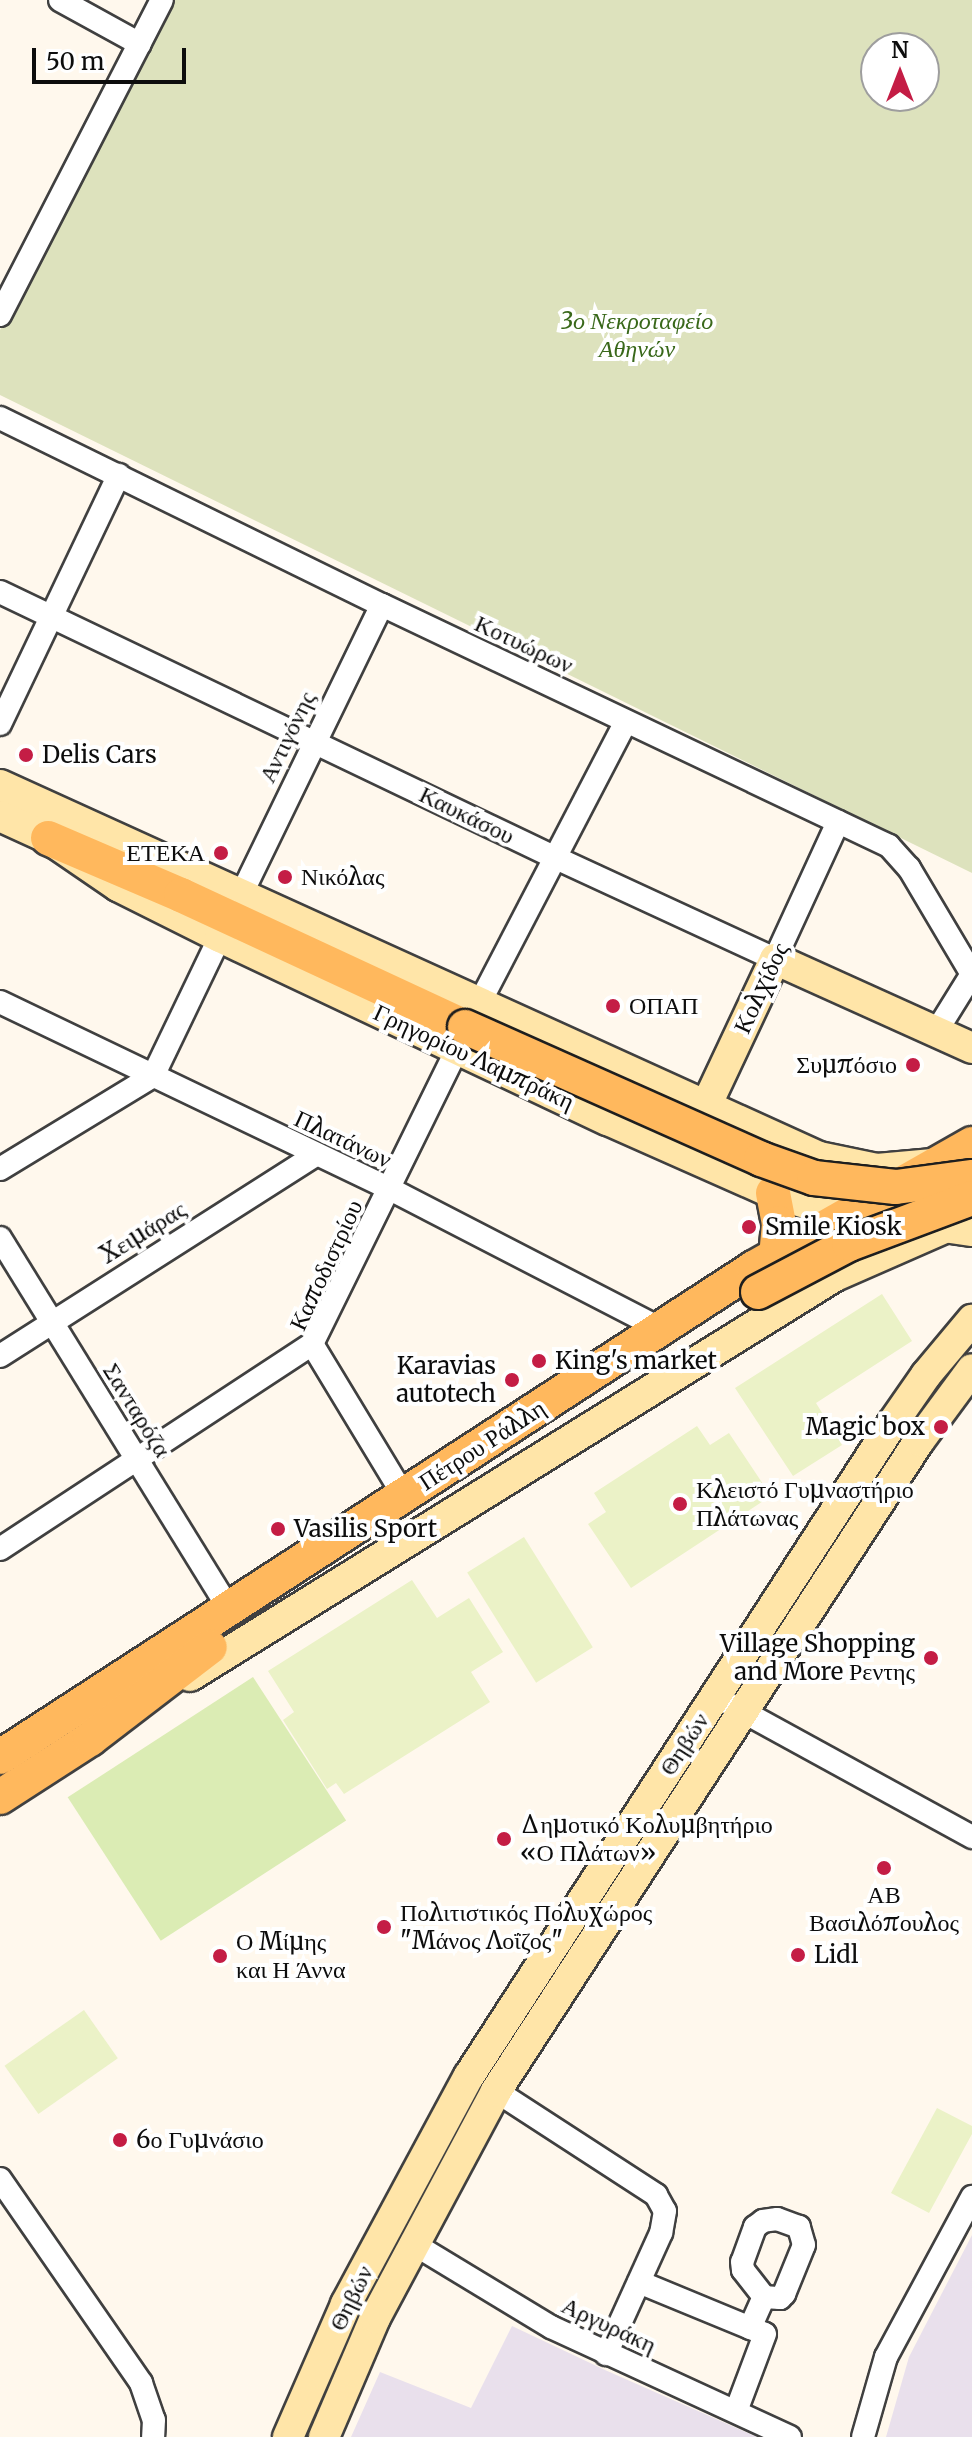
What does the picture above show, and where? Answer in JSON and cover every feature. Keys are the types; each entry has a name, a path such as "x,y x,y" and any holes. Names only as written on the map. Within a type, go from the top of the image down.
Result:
{"main road":[{"name":"Γρηγορίου Λαμπράκη","path":"0,785 242,893 683,1153 773,1193 852,1214 958,1230"},
{"name":"Γρηγορίου Λαμπράκη","path":"0,816 48,838 100,876 220,937 467,1026 706,1104 819,1157 848,1165 908,1169 963,1162"},
{"path":"48,838 181,895 761,1159 814,1178 896,1187 963,1162"},
{"name":"Καυκάσου","path":"775,959 972,1048"},
{"name":"Κολχίδος","path":"683,1153 775,959"},
{"name":"Πέτρου Ράλλη","path":"0,1757 776,1256 852,1214 963,1162"},
{"path":"773,1193 779,1218 776,1256"},
{"name":"Πέτρου Ράλλη","path":"90,1739 240,1625 800,1268 849,1244 972,1198"},
{"path":"958,1230 972,1251"},
{"name":"Πέτρου Ράλλη","path":"0,1797 835,1276 958,1230"},
{"name":"Θηβών","path":"288,2437 346,2304 469,2076 892,1424 971,1320"},
{"name":"Θηβών","path":"324,2437 375,2318 496,2091 919,1441 972,1369"}],"street":[{"path":"60,0 140,44"},
{"path":"0,315 8,276 162,0"},
{"name":"Κοτυώρων","path":"0,418 901,855 972,974"},
{"path":"0,724 119,475"},
{"name":"Καυκάσου","path":"0,592 556,858 775,959"},
{"name":"Αντιγόνης","path":"242,893 382,605"},
{"name":"Καποδιστρίου","path":"404,1496 312,1344 467,1026 626,722"},
{"name":"Κολχίδος","path":"775,959 838,822"},
{"path":"0,1169 153,1076 220,937"},
{"path":"936,1032 972,974"},
{"name":"Πλατάνων","path":"0,1002 390,1189 661,1329"},
{"name":"Χειμάρας","path":"0,1356 51,1320 316,1155"},
{"name":"Σανταρόζα","path":"0,1238 229,1609"},
{"path":"0,1549 312,1344"},
{"path":"715,1697 972,1837"},
{"path":"496,2091 656,2195 665,2211 661,2233 606,2354"},
{"path":"0,2179 141,2383 154,2420 153,2437"},
{"path":"863,2437 886,2357 972,2197"},
{"name":"Αργυράκη","path":"414,2244 551,2327 790,2437"},
{"path":"639,2282 765,2334 736,2411"},
{"path":"750,2328 764,2297"}],"shaded area":[{"path":"972,2235 972,2437 886,2437 909,2357"},
{"path":"512,2326 757,2437 351,2437 380,2372 471,2408"}],"green space":[{"name":"3ο Νεκροταφείο Αθηνών","path":"175,0 972,0 972,873 0,395 0,330"},
{"path":"882,1294 912,1341 816,1403 842,1445 793,1476 735,1388"},
{"name":"Κλειστό Γυμναστήριο Πλάτωνας","path":"697,1426 710,1445 729,1433 771,1496 631,1588 588,1524 606,1512 594,1493"},
{"path":"524,1537 593,1647 536,1683 467,1573"},
{"path":"412,1580 437,1618 469,1598 503,1652 471,1672 490,1702 344,1794 336,1783 327,1789 283,1720 294,1712 268,1671"},
{"path":"253,1677 346,1820 161,1941 68,1797"},
{"path":"84,2010 118,2058 38,2114 5,2066"},
{"path":"937,2108 972,2126 972,2134 929,2213 891,2193"}],"place":[{"name":"Delis Cars","path":"26,755"},
{"name":"ΕΤΕΚΑ","path":"221,853"},
{"name":"Νικόλας","path":"285,877"},
{"name":"ΟΠΑΠ","path":"613,1006"},
{"name":"Συμπόσιο","path":"913,1065"},
{"name":"Smile Kiosk","path":"749,1227"},
{"name":"King's market","path":"539,1361"},
{"name":"Karavias autotech","path":"512,1380"},
{"name":"Magic box","path":"941,1427"},
{"name":"Κλειστό Γυμναστήριο Πλάτωνας","path":"680,1504"},
{"name":"Vasilis Sport","path":"278,1529"},
{"name":"Village Shopping and More Ρεντης","path":"931,1658"},
{"name":"Δημοτικό Κολυμβητήριο «Ο Πλάτων»","path":"504,1839"},
{"name":"ΑΒ Βασιλόπουλος","path":"884,1868"},
{"name":"Πολιτιστικός Πολυχώρος \"Μάνος Λοΐζος\"","path":"384,1927"},
{"name":"Lidl","path":"798,1955"},
{"name":"Ο Μίμης και Η Άννα","path":"220,1956"},
{"name":"6ο Γυμνάσιο","path":"120,2140"}]}
